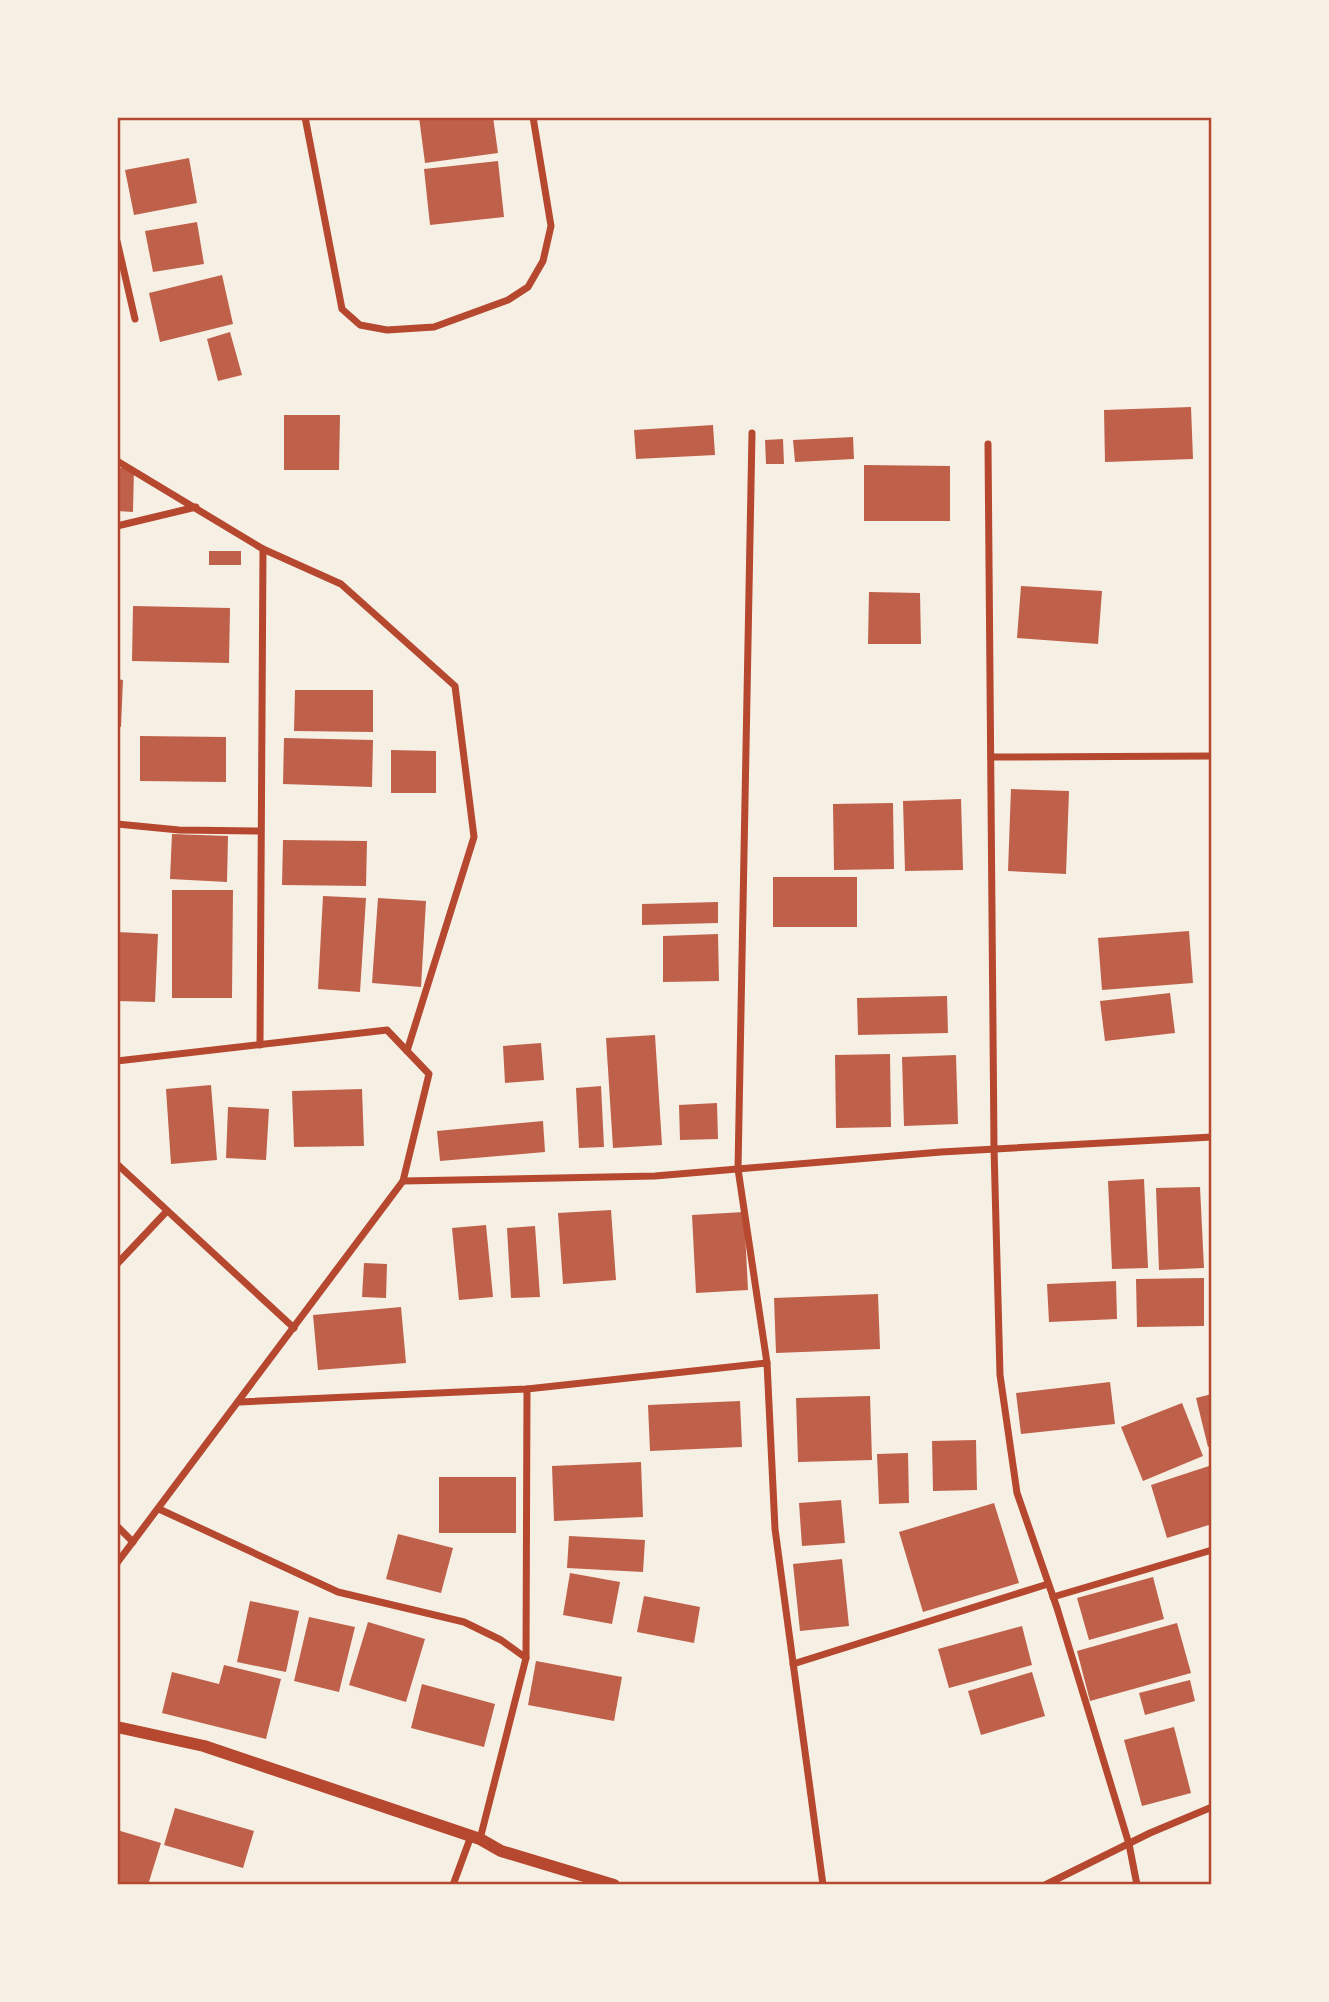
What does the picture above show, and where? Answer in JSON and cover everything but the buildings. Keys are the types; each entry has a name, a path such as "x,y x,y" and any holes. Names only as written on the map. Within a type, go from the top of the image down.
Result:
{"street":[{"path":"305,117 342,309 360,325 387,330 434,327 508,300 528,286 543,261 551,226 533,117"},
{"path":"117,241 135,319"},
{"path":"752,433 738,1169 767,1363 775,1529 823,1885"},
{"path":"988,444 1000,1375 1017,1493 1053,1597 1129,1844 1137,1885"},
{"path":"117,461 263,549 341,584 455,686 474,837 407,1051"},
{"path":"117,526 196,508"},
{"path":"260,1045 263,549"},
{"path":"991,757 1212,756"},
{"path":"117,824 179,830 260,831"},
{"path":"117,1061 387,1030 429,1074 403,1181 117,1563"},
{"path":"403,1181 655,1176 995,1148 1212,1137"},
{"path":"117,1164 294,1328"},
{"path":"117,1264 167,1210"},
{"path":"240,1402 527,1389 767,1363"},
{"path":"453,1885 475,1837 526,1658 527,1389"},
{"path":"159,1509 338,1592 464,1622 501,1640 526,1658"},
{"path":"117,1526 133,1542"},
{"path":"1053,1597 1212,1550"},
{"path":"793,1664 1048,1584"},
{"path":"117,1727 204,1746 475,1837 501,1851 614,1885"},
{"path":"1045,1885 1212,1807"}]}
